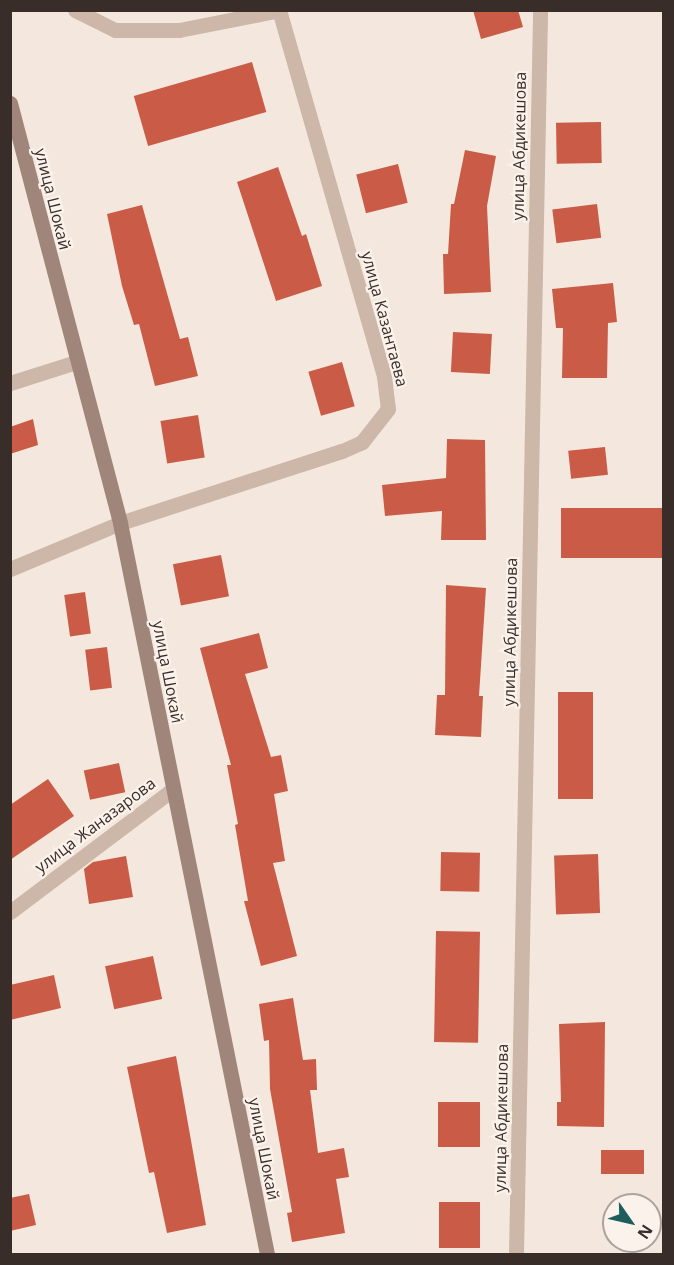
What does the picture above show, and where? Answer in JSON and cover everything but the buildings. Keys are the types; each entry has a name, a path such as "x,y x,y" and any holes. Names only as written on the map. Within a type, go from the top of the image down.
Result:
{"street":[{"path":"75,10 115,30 179,30 279,11"},
{"name":"улица Абдикешова","path":"516,1254 540,10"},
{"name":"улица Казантаева","path":"10,569 120,523 342,452 362,442 388,409 384,376 279,11"},
{"name":"улица Шокай","path":"10,103 120,523 267,1254"},
{"path":"10,383 76,362"},
{"name":"улица Жаназарова","path":"10,912 173,789"}]}
